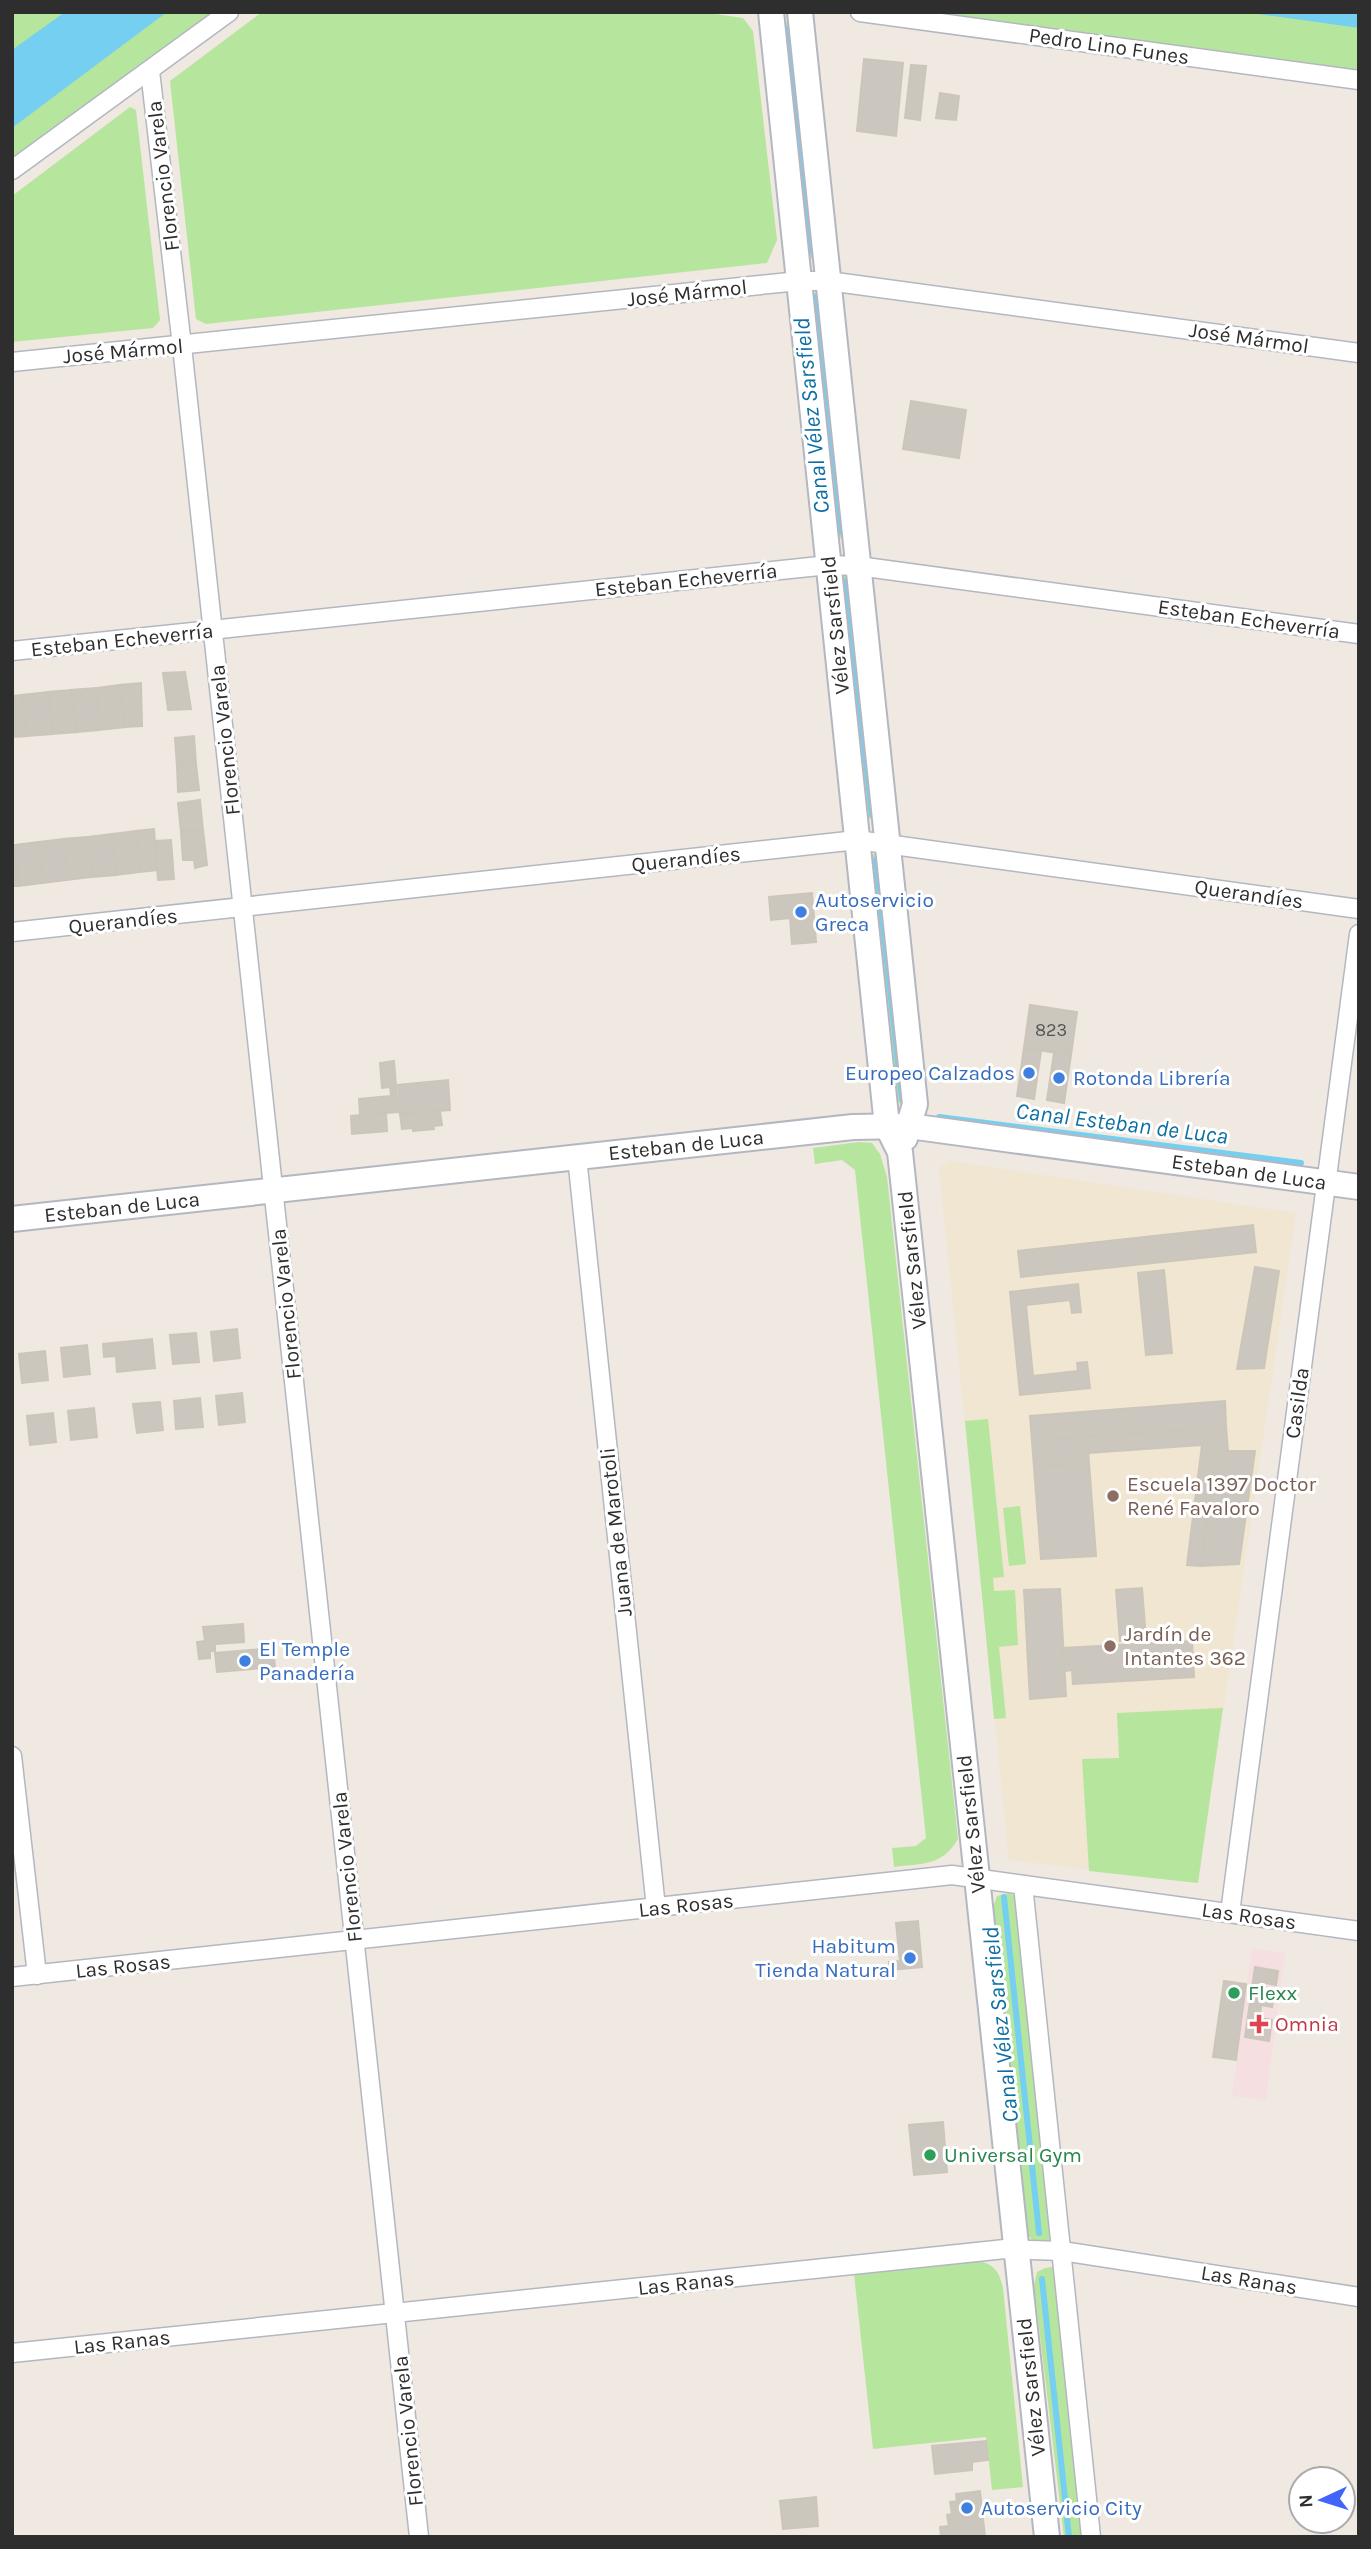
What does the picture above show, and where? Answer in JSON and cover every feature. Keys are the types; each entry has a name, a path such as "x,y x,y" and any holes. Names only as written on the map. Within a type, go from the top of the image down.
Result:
{"street":[{"path":"12,170 229,12"},
{"name":"Vélez Sarsfield","path":"771,12 857,840 898,1126 1047,2537"},
{"name":"Vélez Sarsfield","path":"800,12 915,1104 898,1126"},
{"name":"Pedro Lino Funes","path":"860,12 1359,80"},
{"name":"Florencio Varela","path":"150,71 419,2537"},
{"name":"José Mármol","path":"12,362 799,281 828,281 1359,353"},
{"name":"Esteban Echeverría","path":"12,651 829,565 858,566 1359,634"},
{"name":"Querandíes","path":"12,932 857,840 1359,909"},
{"name":"Casilda","path":"1230,1913 1298,1390 1329,1183 1359,934"},
{"name":"Esteban de Luca","path":"12,1219 853,1127 898,1126 1359,1187"},
{"name":"Juana de Marotoli","path":"577,1157 656,1908"},
{"path":"12,1756 37,1975"},
{"name":"Las Rosas","path":"12,1977 355,1942 953,1875 1359,1931"},
{"path":"1023,1885 1091,2537"},
{"name":"Las Ranas","path":"12,2353 1016,2249 1062,2251 1359,2297"}],"shaded area":[{"path":"950,1161 1296,1213 1198,1883 1009,1860 939,1168"},
{"name":"Omnia","path":"1252,1948 1285,1953 1266,2100 1232,2096"}],"green space":[{"path":"12,12 229,12 12,170"},
{"path":"262,12 701,12 743,18 753,31 777,240 767,263 206,324 196,319 170,81"},
{"path":"860,12 1359,12 1359,80"},
{"path":"785,22 790,22 816,258 811,259 806,256 782,26"},
{"path":"130,107 136,110 160,320 153,328 12,342 12,196"},
{"path":"817,293 845,537 839,539 835,536 809,296"},
{"path":"842,573 847,574 875,818 869,819 864,817 839,577"},
{"path":"878,854 910,1096 902,1106 896,1099 871,857"},
{"path":"872,1143 880,1154 887,1177 958,1839 945,1855 938,1859 923,1864 894,1867 892,1848 916,1846 926,1838 855,1170 842,1160 815,1164 813,1148"},
{"path":"988,1419 1004,1577 993,1578 994,1591 1015,1590 1018,1645 999,1647 1006,1718 994,1719 965,1421"},
{"path":"1020,1506 1026,1564 1009,1566 1003,1508"},
{"path":"1223,1708 1198,1883 1089,1871 1082,1759 1119,1758 1117,1713"},
{"path":"1009,1893 1016,1896 1052,2240 1044,2245 1033,2243 1027,2232 993,1907 997,1896"},
{"path":"980,2261 996,2270 1003,2288 1023,2487 992,2490 986,2437 873,2449 854,2274"},
{"path":"1052,2267 1059,2277 1086,2537 1064,2537 1034,2285 1037,2272"}],"water":[{"path":"65,12 167,12 12,128 12,50"},
{"path":"1244,12 1359,12 1359,28"}],"building":[{"path":"864,59 903,63 896,136 857,131"},
{"path":"911,65 926,66 920,120 905,118"},
{"path":"940,93 959,96 956,120 936,118"},
{"path":"911,401 966,410 959,458 903,449"},
{"path":"185,672 191,709 168,710 163,673"},
{"path":"141,683 142,726 125,727 119,685"},
{"path":"119,685 125,727 99,730 96,688"},
{"path":"96,688 99,730 77,732 71,690"},
{"path":"71,690 77,732 52,734 48,692"},
{"path":"48,692 52,734 27,736 22,695"},
{"path":"22,695 27,736 12,737 12,696"},
{"path":"194,736 196,764 177,766 175,738"},
{"path":"196,764 199,790 178,792 177,766"},
{"path":"200,800 203,830 181,832 178,803"},
{"path":"154,829 157,870 140,872 136,831"},
{"path":"203,830 207,865 195,868 194,860 183,860 181,832"},
{"path":"136,831 140,872 116,875 111,834"},
{"path":"111,834 116,875 92,877 87,837"},
{"path":"87,837 92,877 67,880 63,839"},
{"path":"63,839 67,880 43,883 38,842"},
{"path":"171,840 174,879 158,880 155,841"},
{"path":"38,842 43,883 19,886 14,845"},
{"path":"12,845 19,886 12,886"},
{"path":"812,893 816,942 792,944 790,918 771,920 769,897"},
{"path":"1030,1005 1077,1012 1071,1055 1024,1048"},
{"name":"Europeo Calzados","path":"1024,1048 1041,1051 1034,1099 1017,1096"},
{"name":"Rotonda Librería","path":"1054,1053 1071,1055 1064,1103 1047,1100"},
{"path":"394,1061 398,1112 360,1115 359,1099 391,1096 390,1087 382,1088 380,1063"},
{"path":"448,1080 450,1110 400,1114 398,1085"},
{"path":"440,1111 442,1125 433,1126 434,1129 402,1129 400,1114"},
{"path":"386,1113 387,1131 352,1134 351,1116"},
{"path":"1253,1225 1256,1252 1021,1277 1018,1251"},
{"path":"1255,1267 1279,1271 1264,1368 1237,1369"},
{"path":"1164,1270 1172,1353 1146,1355 1138,1273"},
{"path":"1078,1284 1081,1312 1072,1313 1070,1300 1026,1305 1033,1376 1078,1371 1077,1363 1087,1362 1090,1388 1020,1395 1010,1292"},
{"path":"237,1329 240,1358 214,1361 211,1332"},
{"path":"196,1333 199,1362 173,1364 170,1335"},
{"path":"152,1339 155,1368 117,1372 116,1356 104,1357 103,1344"},
{"path":"87,1345 90,1374 64,1377 61,1348"},
{"path":"45,1351 48,1380 22,1383 19,1354"},
{"path":"242,1393 245,1422 219,1425 216,1396"},
{"path":"200,1398 203,1427 176,1429 174,1401"},
{"path":"1225,1401 1226,1427 1032,1441 1030,1416"},
{"path":"160,1402 163,1430 137,1433 133,1404"},
{"path":"94,1408 97,1437 71,1440 68,1411"},
{"path":"53,1413 56,1442 30,1445 27,1416"},
{"path":"1226,1427 1228,1451 1218,1451 1201,1566 1187,1565 1202,1445 1088,1453 1087,1437"},
{"path":"1087,1437 1089,1463 1034,1467 1032,1441"},
{"path":"1218,1451 1255,1451 1239,1564 1201,1566"},
{"path":"1089,1463 1096,1556 1041,1559 1034,1467"},
{"path":"1142,1588 1146,1639 1120,1641 1116,1590"},
{"path":"1060,1589 1066,1696 1030,1699 1024,1590"},
{"path":"243,1624 244,1642 215,1644 215,1651 210,1651 210,1658 199,1659 197,1642 205,1641 203,1627"},
{"path":"1192,1641 1194,1677 1073,1684 1072,1670 1065,1671 1063,1648"},
{"name":"El Temple Panadería","path":"273,1648 275,1667 217,1672 215,1653"},
{"path":"918,1921 922,1967 890,1970 889,1962 900,1961 896,1923"},
{"path":"1255,1967 1278,1971 1276,1985 1260,1982 1258,1992 1274,1994 1272,2007 1261,2005 1260,2018 1272,2020 1269,2041 1245,2037"},
{"path":"1224,1981 1246,1984 1236,2060 1213,2057"},
{"path":"943,2122 947,2172 914,2175 909,2125"},
{"path":"986,2441 988,2460 972,2462 972,2470 935,2474 932,2446"},
{"name":"Autoservicio City","path":"980,2491 985,2537 941,2537 940,2527 949,2526 947,2515 952,2514 950,2502 957,2501 956,2494"},
{"path":"816,2497 818,2526 783,2529 780,2501"}],"waterway":[{"name":"Canal Vélez Sarsfield","path":"787,29 811,252"},
{"name":"Canal Vélez Sarsfield","path":"815,297 841,532"},
{"name":"Canal Vélez Sarsfield","path":"846,581 872,815"},
{"name":"Canal Vélez Sarsfield","path":"876,860 902,1099"},
{"name":"Canal Esteban de Luca","path":"939,1117 1301,1163"},
{"name":"Canal Vélez Sarsfield","path":"1004,1897 1039,2233"},
{"name":"Canal Vélez Sarsfield","path":"1042,2279 1069,2537"}],"place":[{"name":"Autoservicio Greca","path":"801,912"},
{"name":"Europeo Calzados","path":"1029,1073"},
{"name":"Rotonda Librería","path":"1059,1078"},
{"name":"Escuela 1397 Doctor René Favaloro","path":"1113,1496"},
{"name":"Jardín de Intantes 362","path":"1110,1646"},
{"name":"El Temple Panadería","path":"245,1661"},
{"name":"Habitum Tienda Natural","path":"910,1958"},
{"name":"Flexx","path":"1234,1993"},
{"name":"Omnia","path":"1259,2024"},
{"name":"Universal Gym","path":"930,2155"},
{"name":"Autoservicio City","path":"967,2508"}]}
